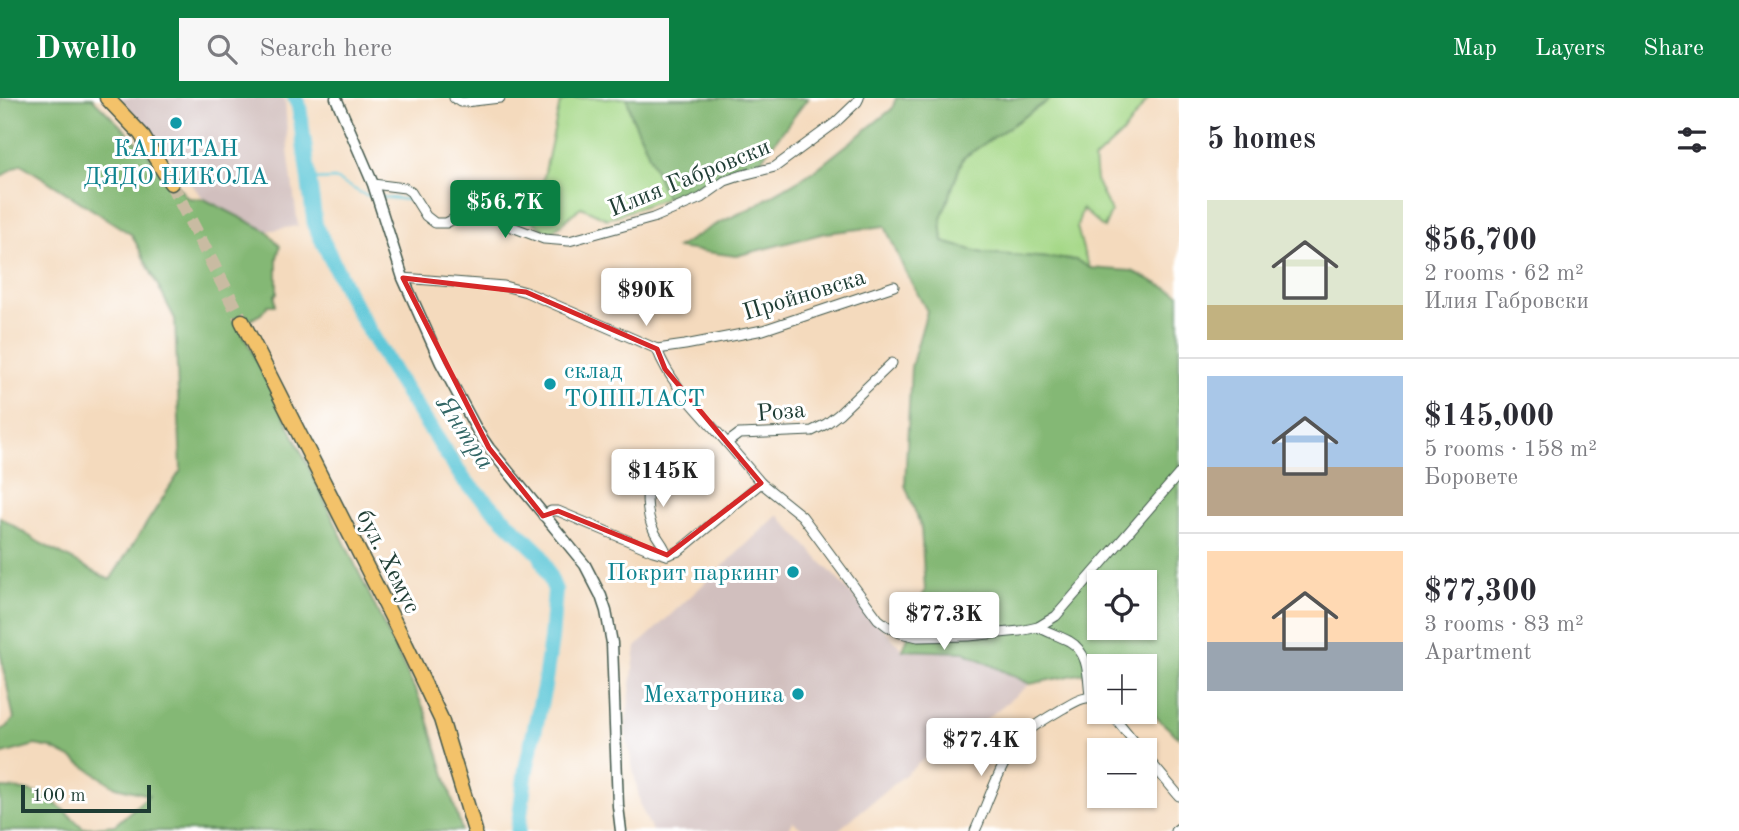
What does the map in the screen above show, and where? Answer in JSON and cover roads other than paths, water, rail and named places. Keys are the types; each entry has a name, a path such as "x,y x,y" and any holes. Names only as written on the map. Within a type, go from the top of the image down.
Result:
{"main road":[{"path":"107,98 141,134 171,183"},
{"name":"бул. Хемус","path":"242,321 441,719 475,831"}],"street":[{"path":"337,98 376,192 403,278 441,362 478,432 585,565 596,584 606,611 612,643 621,831"},
{"path":"454,98 465,102 500,98"},
{"name":"Илия Габровски","path":"376,192 405,188 411,192 426,216 435,223 446,223 473,209 482,209 507,225 544,239 569,241 653,218 701,198 725,181 775,167 835,122 859,98"},
{"path":"403,278 504,286 526,292 657,349"},
{"name":"Пройновска","path":"657,349 763,330 894,286"},
{"name":"Роза","path":"657,349 665,369 727,443 739,434 812,431 839,414 892,363"},
{"path":"727,443 761,484 802,516 878,619 900,633 918,637 1020,631 1038,627 1056,616 1179,474"},
{"path":"650,460 648,514 654,532 666,547 667,555"},
{"path":"543,516 551,511 558,511 667,555 679,551 761,484"},
{"path":"1038,627 1069,641 1080,650 1087,666"},
{"path":"975,831 991,792 1018,741 1050,716 1078,700 1087,699"},
{"path":"1120,724 1131,738"},
{"path":"1157,770 1179,796"},
{"path":"1175,831 1179,828"}],"waterway":[{"name":"Янтра","path":"295,98 299,106 315,225 349,296 395,375 464,480 540,554 555,590 544,687 526,769 518,831"},
{"path":"309,180 335,179 365,195 375,196"},
{"path":"381,197 409,200"}],"tunnel":[{"path":"171,183 242,321"}],"place":[{"name":"КАПИТАН ДЯДО НИКОЛА","path":"176,123"},
{"name":"склад ТОППЛАСТ","path":"550,384"},
{"name":"Покрит паркинг","path":"793,572"},
{"name":"Мехатроника","path":"798,694"}]}
